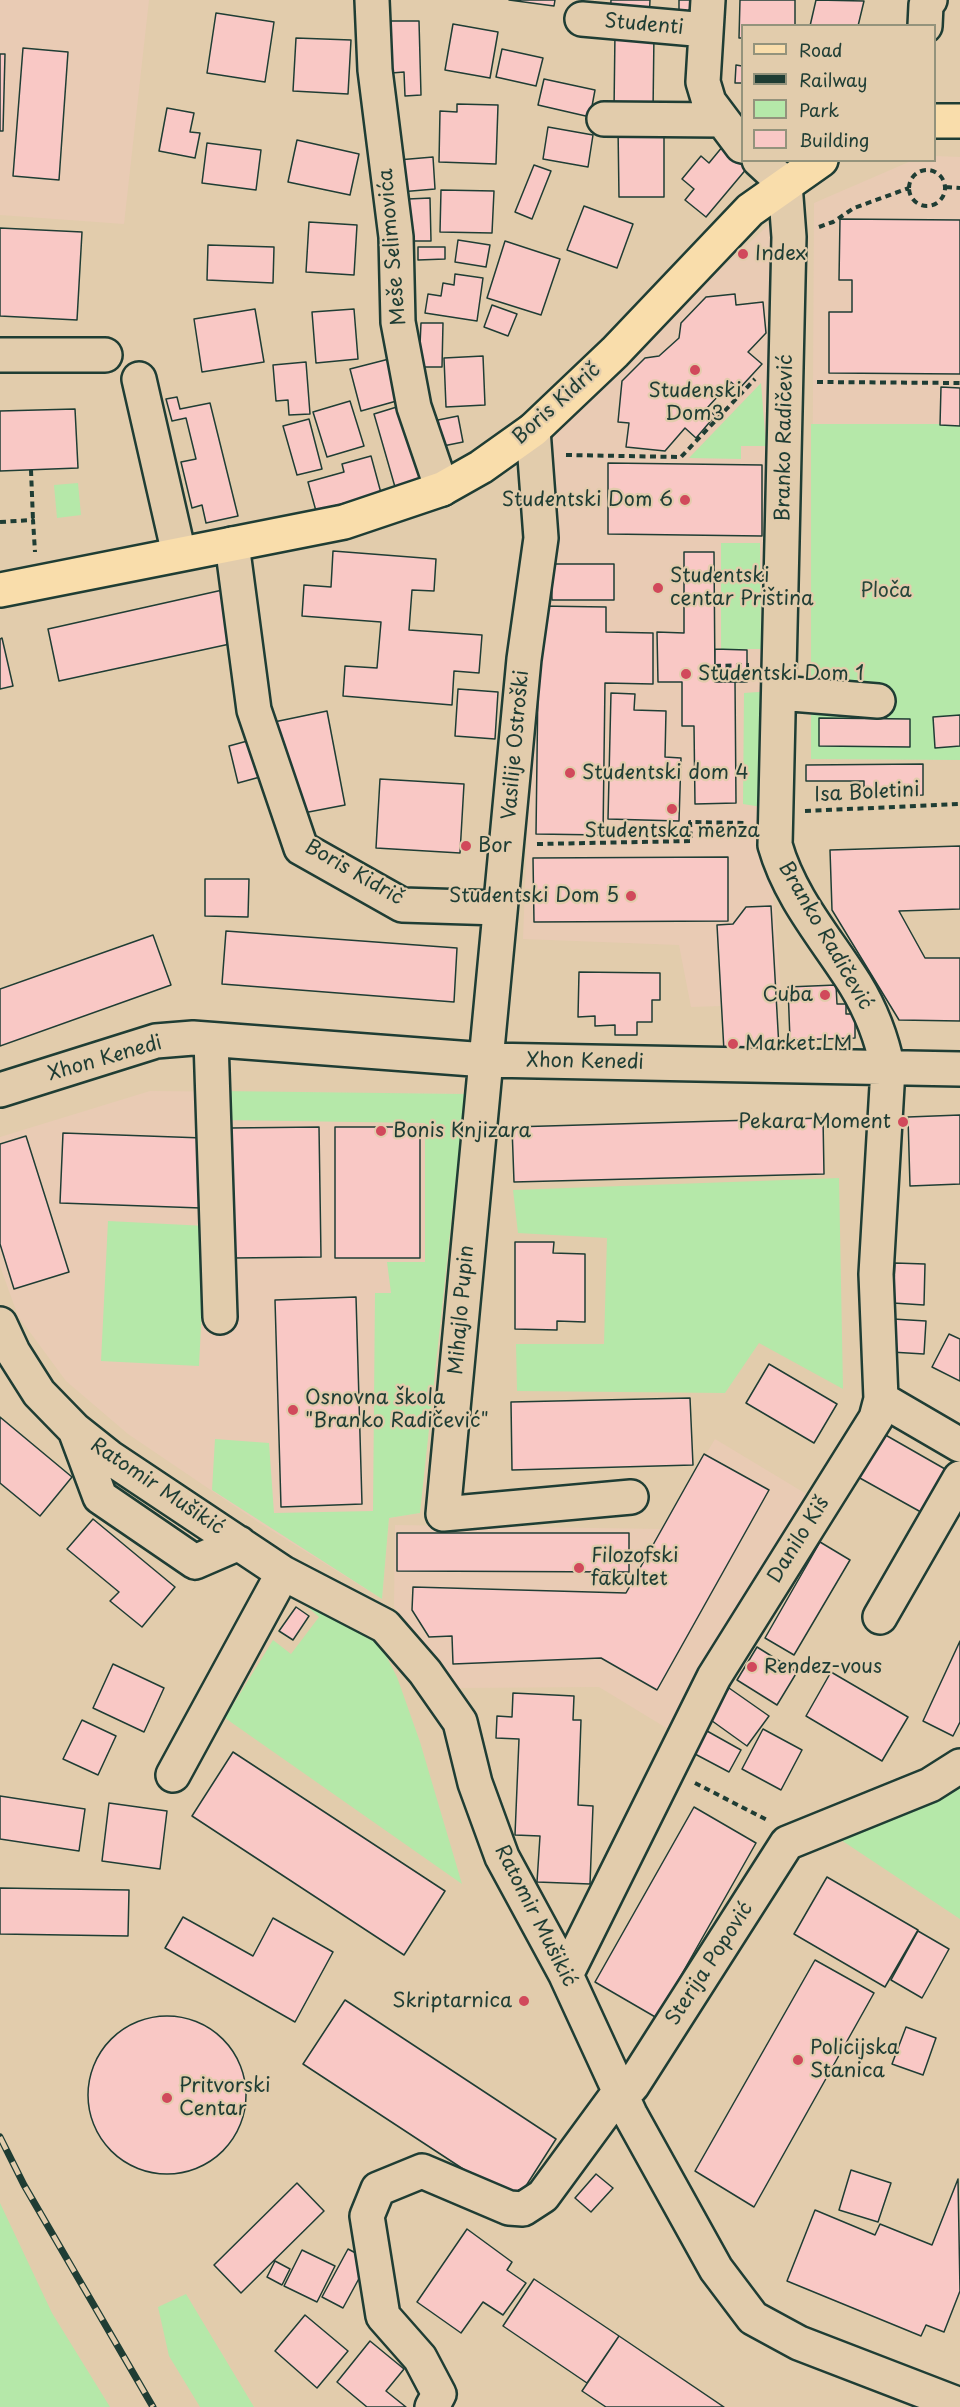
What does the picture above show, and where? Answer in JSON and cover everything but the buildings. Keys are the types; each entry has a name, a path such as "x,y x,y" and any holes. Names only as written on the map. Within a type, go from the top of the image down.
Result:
{"main road":[{"path":"936,121 960,121"},
{"name":"Boris Kidrič","path":"0,590 344,522 442,489 481,467 534,442 615,351 726,233 750,210 818,162"}],"street":[{"name":"Meše Selimovića","path":"372,0 375,70 396,237 398,322 414,407 442,489"},
{"path":"925,24 926,5 930,0"},
{"name":"Studenti","path":"582,19 707,15 703,82 709,102 741,145"},
{"path":"604,119 721,120"},
{"path":"761,162 785,184"},
{"name":"Branko Radičević","path":"785,184 789,237 775,845 782,871 814,926 855,985 882,1041 888,1069"},
{"path":"0,355 105,355"},
{"path":"139,379 179,554"},
{"name":"Vasilije Ostroški","path":"486,1060 524,659 541,538 534,442"},
{"name":"Boris Kidrič","path":"232,544 254,710 301,848 402,904 500,908"},
{"path":"779,693 878,701"},
{"path":"211,1040 219,1317"},
{"name":"Xhon Kenedi","path":"0,1090 156,1041 211,1040 486,1060 960,1069"},
{"name":"Mihajlo Pupin","path":"486,1060 443,1514 631,1497"},
{"name":"Danilo Kiš","path":"566,1975 714,1677 876,1418 880,1399 876,1274 888,1069"},
{"name":"Ratomir Mušikić","path":"0,1324 13,1352 39,1393 75,1430 109,1457 283,1573 386,1626 425,1672 460,1722 475,1783 502,1857 566,1975 620,2091 716,2269 753,2318 799,2343 960,2405"},
{"path":"880,1399 960,1445"},
{"path":"880,1617 960,1478"},
{"path":"172,1775 283,1573"},
{"name":"Sterija Popović","path":"620,2091 632,2086 787,1843 930,1785 960,1766"},
{"path":"432,2407 439,2394 420,2358 383,2316 367,2216 378,2189 422,2171 509,2208 523,2209 543,2196 620,2091"},
{"name":"Ratomir Mušikić","path":"922,2391 960,2388"}],"path":[{"path":"929,169 940,174 946,187 940,201 929,206 918,204 909,188 912,177 922,170 929,169"},
{"path":"946,187 960,188"},
{"path":"789,237 833,222 854,208 909,188"},
{"path":"534,442 681,457 756,377 786,380 960,383"},
{"path":"31,470 34,528"},
{"path":"0,522 33,520"},
{"path":"715,666 747,665"},
{"name":"Isa Boletini","path":"507,845 690,841 690,822 960,804"},
{"path":"668,1768 801,1838"}],"shaded area":[{"path":"0,0 149,0 124,224 0,215"},
{"path":"936,156 960,157 960,760 811,759 814,203 909,162 936,162"},
{"name":"Studentski centar Priština","path":"773,221 773,896 782,1004 691,1007 679,945 523,939 535,625 550,552 553,423"},
{"path":"150,1091 465,1094 420,1513 389,1518 382,1599 258,1522 128,1434 66,1381 18,1316 0,1266 0,1137"},
{"name":"Filozofski fakultet","path":"715,1439 808,1495 668,1729 599,1687 457,1688 394,1607 395,1525 661,1529"}],"green space":[{"path":"761,383 766,446 741,446 741,459 689,458"},
{"name":"Ploča","path":"811,424 960,424 960,760 811,759"},
{"path":"78,483 81,515 57,518 54,485"},
{"path":"721,543 760,543 761,649 721,649"},
{"path":"772,691 768,808 743,804 744,693"},
{"path":"219,1091 465,1094 420,1513 389,1518 382,1599 212,1490 215,1439 269,1443 274,1513 373,1511 375,1293 391,1293 387,1262 425,1262 425,1123 220,1120"},
{"path":"839,1178 843,1389 759,1343 725,1393 517,1391 516,1344 604,1344 607,1238 518,1233 513,1190"},
{"path":"108,1221 206,1226 199,1366 101,1361"},
{"path":"305,1595 378,1640 397,1677 420,1742 462,1884 225,1718 273,1640 291,1654 319,1617 302,1602"},
{"path":"960,1781 960,1919 838,1838 927,1805"},
{"path":"0,2203 52,2313 110,2407 0,2407"},
{"path":"186,2294 254,2407 200,2407 169,2356 158,2307"}],"railway":[{"path":"0,2137 24,2185 153,2407"}],"place":[{"name":"Index","path":"743,254"},
{"name":"Studenski Dom3","path":"695,370"},
{"name":"Studentski Dom 6","path":"685,500"},
{"name":"Studentski centar Priština","path":"658,588"},
{"name":"Studentski Dom 1","path":"686,674"},
{"name":"Studentski dom 4","path":"570,773"},
{"name":"Studentska menza","path":"672,809"},
{"name":"Bor","path":"466,846"},
{"name":"Studentski Dom 5","path":"631,896"},
{"name":"Cuba","path":"825,995"},
{"name":"Market LM","path":"733,1044"},
{"name":"Pekara Moment","path":"903,1122"},
{"name":"Bonis Knjizara","path":"381,1131"},
{"name":"Osnovna škola \"Branko Radičević\"","path":"293,1410"},
{"name":"Filozofski fakultet","path":"579,1568"},
{"name":"Rendez-vous","path":"752,1667"},
{"name":"Skriptarnica","path":"524,2001"},
{"name":"Policijska Stanica","path":"798,2060"},
{"name":"Pritvorski Centar","path":"167,2098"}]}
